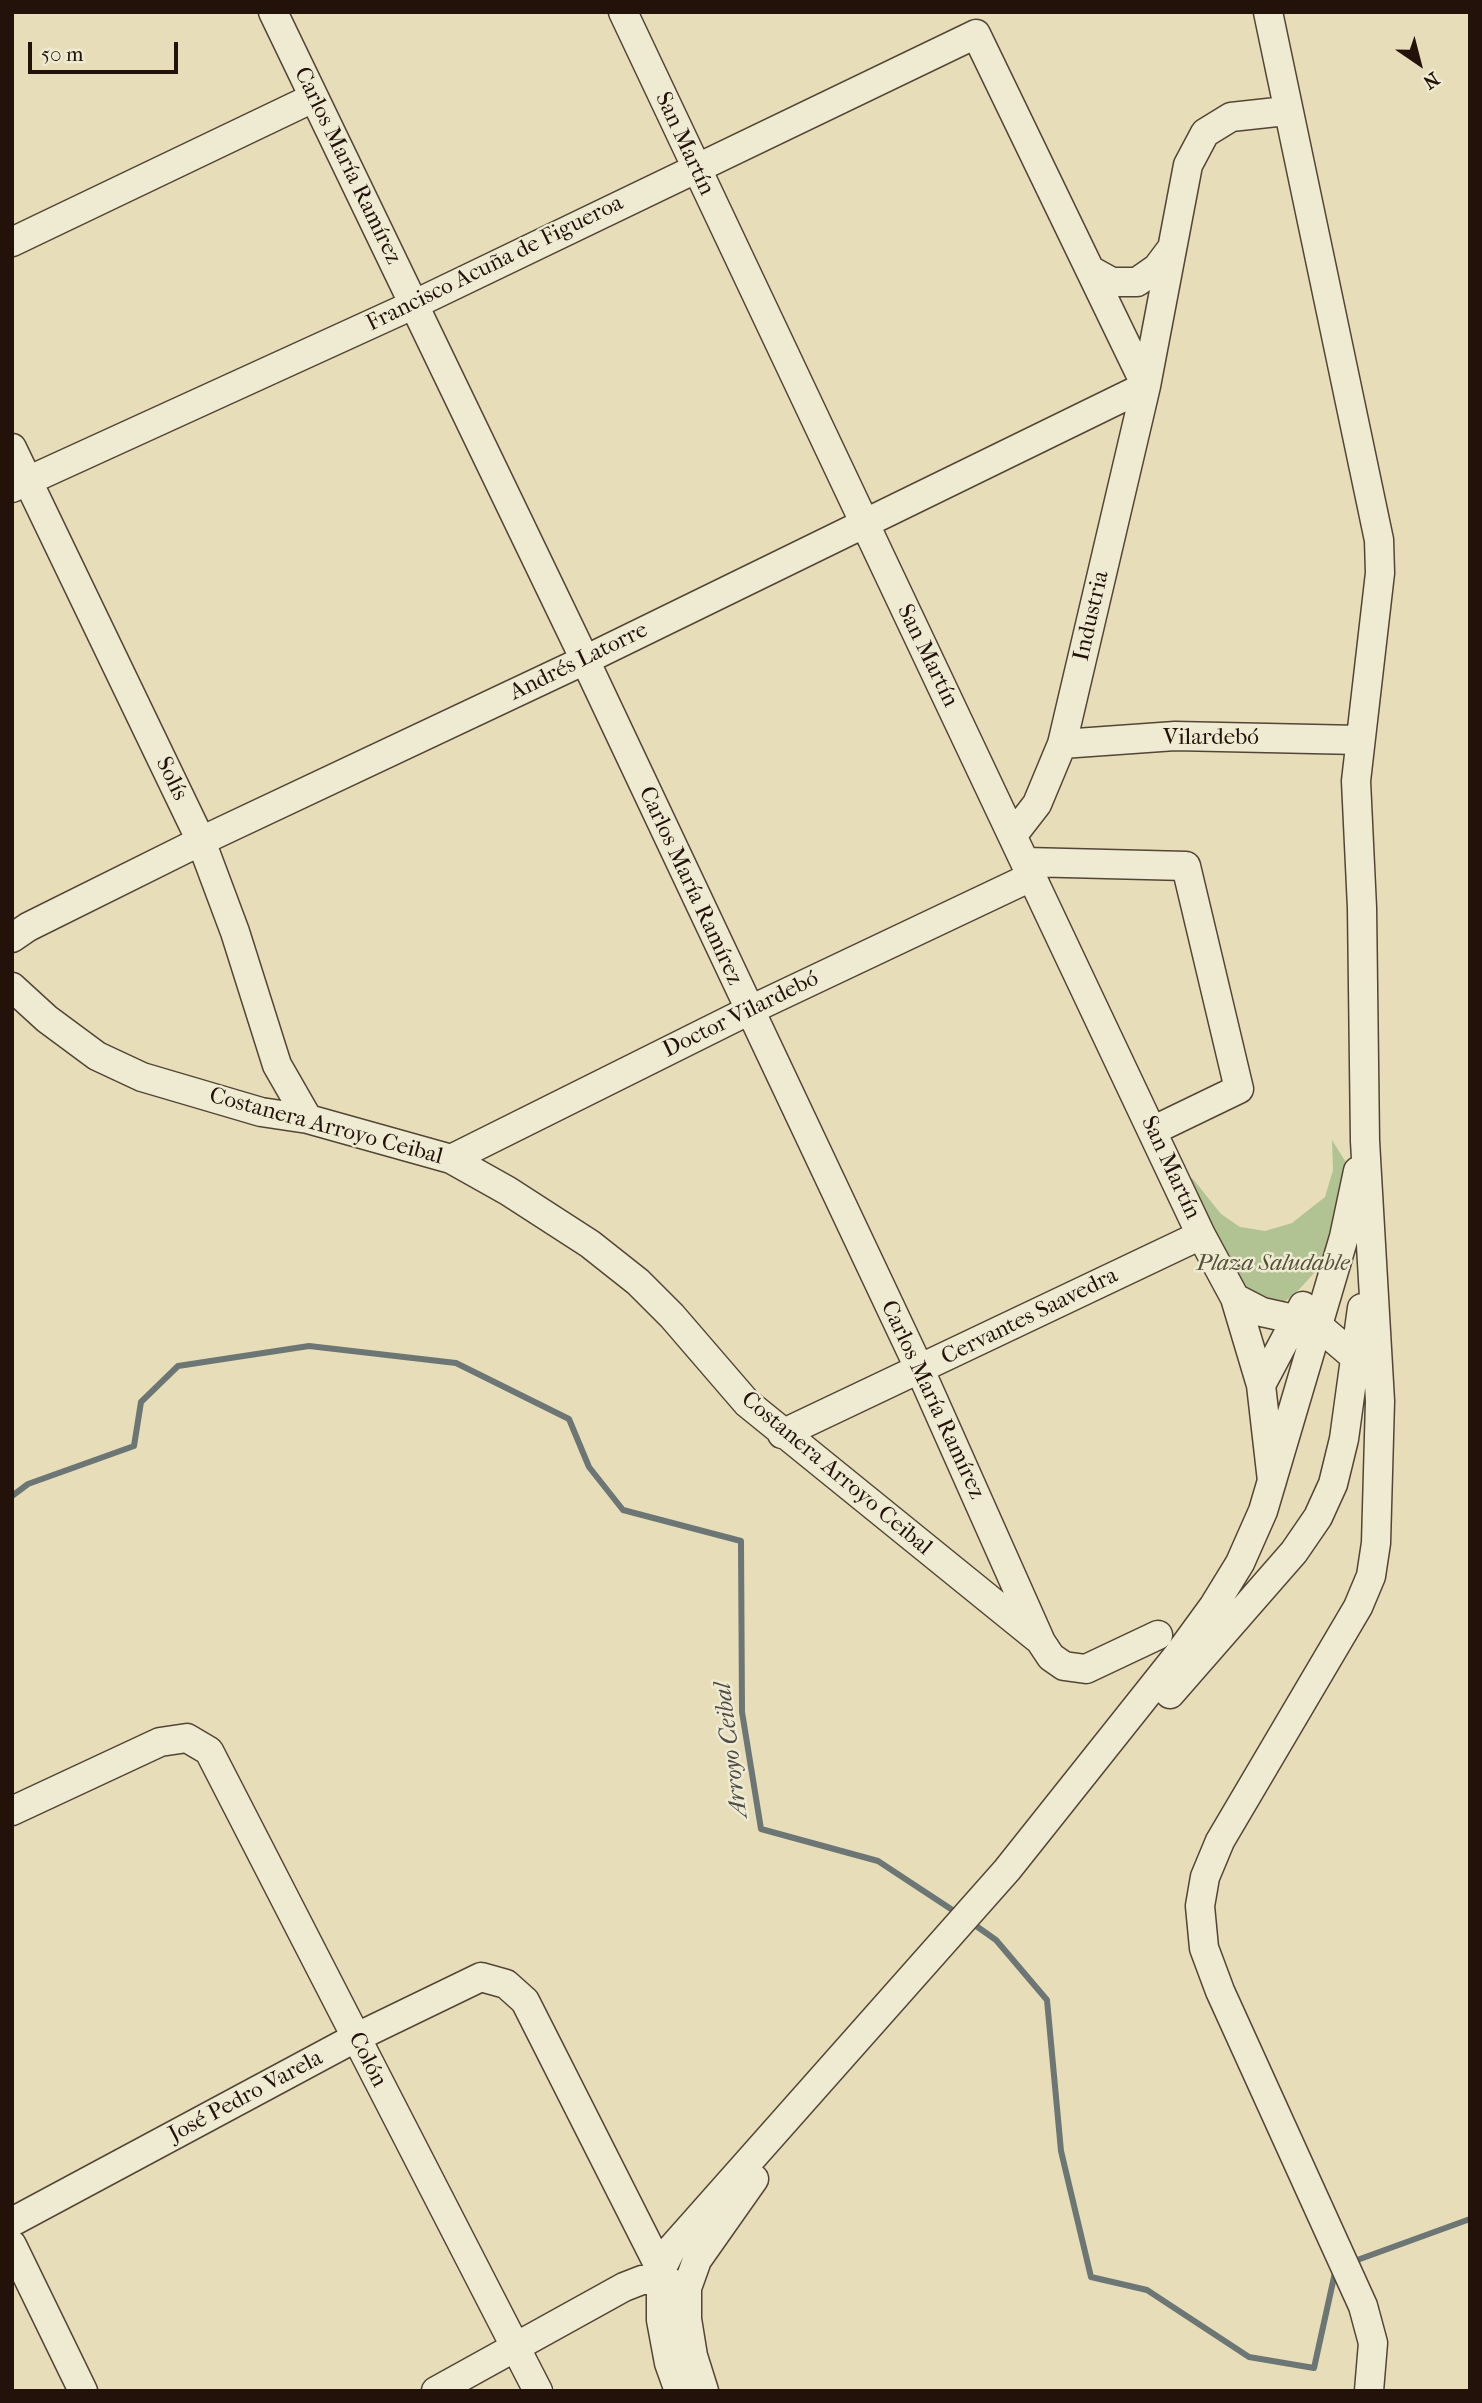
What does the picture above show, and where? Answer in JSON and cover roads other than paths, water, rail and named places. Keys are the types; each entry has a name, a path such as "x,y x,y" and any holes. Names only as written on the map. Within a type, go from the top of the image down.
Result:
{"street":[{"name":"Carlos María Ramírez","path":"273,12 585,660 748,1011 920,1370 1041,1642 1051,1657 1064,1666 1086,1669 1158,1635"},
{"name":"San Martín","path":"623,12 694,168 1013,835 1201,1236 1235,1298 1261,1385 1272,1481"},
{"path":"1268,12 1286,111 1375,510 1379,540 1380,573 1356,781 1362,908 1365,1141 1380,1401 1376,1543 1371,1576 1343,1637 1220,1841 1205,1877 1200,1906 1204,1948 1220,1992 1324,2215 1363,2306 1373,2343 1369,2391"},
{"name":"Francisco Acuña de Figueroa","path":"20,484 415,304 976,34 1092,271"},
{"path":"12,242 313,98"},
{"name":"Industria","path":"1013,835 1037,804 1062,744 1146,386 1188,165 1205,133 1231,117 1286,111"},
{"path":"1092,271 1112,282 1137,282 1157,268 1172,248"},
{"path":"1092,271 1146,386"},
{"name":"Andrés Latorre","path":"12,938 28,927 201,841 585,660 1146,386"},
{"name":"Solís","path":"12,448 20,484 201,841 235,932 277,1065 308,1119"},
{"name":"Vilardebó","path":"1062,744 1175,736 1359,740"},
{"path":"1029,869 1186,866 1239,1089 1152,1131"},
{"name":"Doctor Vilardebó","path":"451,1158 1029,869"},
{"name":"Costanera Arroyo Ceibal","path":"12,987 47,1019 97,1056 142,1077 261,1112 308,1119 451,1158 508,1191 590,1244 638,1282 672,1316 747,1403 1041,1642"},
{"path":"1261,1385 1305,1322 1344,1237 1365,1141"},
{"name":"Cervantes Saavedra","path":"782,1434 1201,1236"},
{"path":"1038,1832 1081,1796 1294,1552 1318,1517 1333,1484 1344,1438 1372,1240"},
{"path":"1235,1298 1262,1312 1305,1322 1356,1358 1380,1401"},
{"path":"436,2391 664,2266 827,2073 909,1983 1038,1832 1213,1607 1245,1553 1272,1481 1305,1322"},
{"name":"Colón","path":"12,1811 160,1742 187,1738 209,1751 538,2391"},
{"name":"José Pedro Varela","path":"12,2222 355,2038 481,1977 506,1984 525,2001 628,2204 664,2266"},
{"path":"704,2391 693,2356 687,2288 697,2260 827,2073"},
{"path":"12,2245 82,2391"},
{"path":"664,2266 687,2288"},
{"path":"664,2266 661,2320 669,2363 679,2391"}],"waterway":[{"name":"Arroyo Ceibal","path":"12,1496 28,1484 134,1446 141,1402 178,1366 309,1346 456,1363 569,1419 589,1467 623,1510 741,1541 742,1712 761,1829 878,1861 957,1913"},
{"name":"Arroyo Ceibal","path":"972,1923 996,1940 1047,2000 1061,2151 1091,2277 1147,2290 1249,2357 1314,2368 1336,2268"},
{"name":"Arroyo Ceibal","path":"1349,2263 1470,2219"}],"park label":[{"name":"Plaza Saludable","path":"1273,1264"}]}
